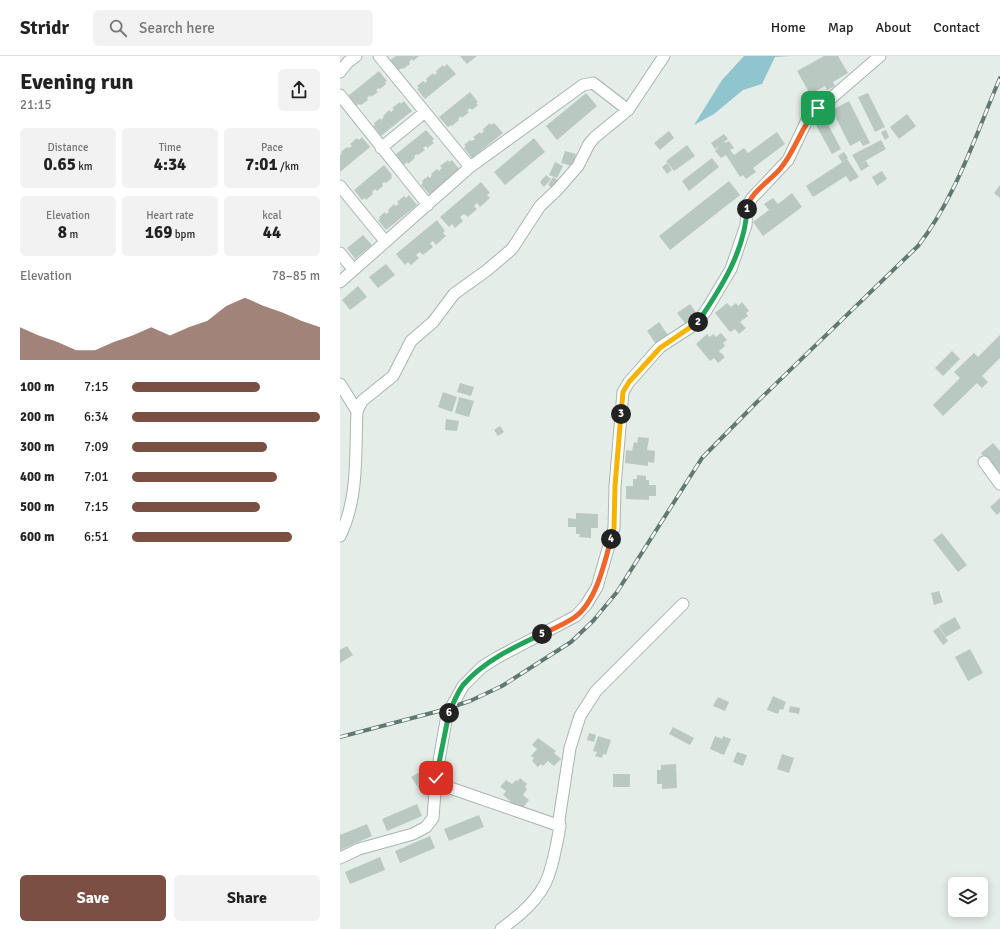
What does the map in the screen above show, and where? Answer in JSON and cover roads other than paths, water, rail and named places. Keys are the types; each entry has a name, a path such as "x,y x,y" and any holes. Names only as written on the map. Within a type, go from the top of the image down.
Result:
{"street":[{"path":"379,56 470,166"},
{"path":"340,536 345,526 353,495 357,411 362,401 393,376 411,341 433,322 454,294 486,271 512,249 540,206 558,190 578,166 589,144 595,137 628,110 664,56"},
{"path":"340,858 359,849 413,834 426,827 433,818 436,783 447,715 463,686 482,668 498,657 576,616 586,605 597,587 614,528 615,486 623,392 629,382 660,348 697,323 707,309 731,270 746,225 747,206 752,198 788,160 808,118 880,56"},
{"path":"340,72 349,58"},
{"path":"340,282 470,166 583,85 593,83 628,110"},
{"path":"340,95 428,205"},
{"path":"381,148 425,112"},
{"path":"340,186 385,241"},
{"path":"340,254 353,269"},
{"path":"340,384 357,411"},
{"path":"984,462 1000,484"},
{"path":"501,929 517,918 534,901 548,879 560,826 559,820 570,748 580,716 596,691 683,604"},
{"path":"436,783 560,826"}],"water":[{"path":"744,56 790,56 775,57 762,84 743,90 714,114 694,125 722,80"}],"railway":[{"path":"340,737 439,711 470,701 502,686 571,642 593,621 617,592 702,458 755,404 918,246 931,227 954,186 974,143 1000,78"}]}
